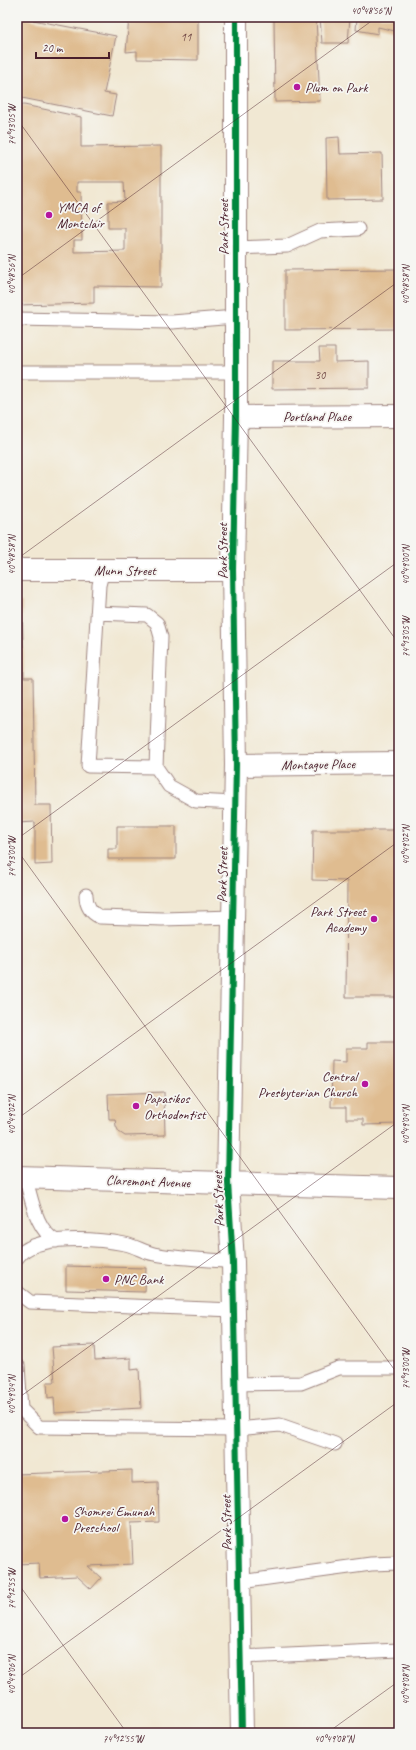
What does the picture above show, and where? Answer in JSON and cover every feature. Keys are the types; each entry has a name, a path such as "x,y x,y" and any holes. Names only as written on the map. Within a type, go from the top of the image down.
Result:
{"street":[{"name":"Park Street","path":"236,17 236,417 233,570 236,803 228,1183 233,1262 242,1733"},
{"name":"Portland Place","path":"236,417 399,416"},
{"name":"Munn Street","path":"17,570 233,570"},
{"name":"Montague Place","path":"236,765 399,763"},
{"name":"Claremont Avenue","path":"21,1177 399,1188"}],"lane":[{"path":"235,248 287,246 320,231 358,229"},
{"path":"17,319 172,322 236,317"},
{"path":"17,372 236,372"},
{"path":"103,570 99,586 88,766 156,767"},
{"path":"97,613 148,615 157,623 161,637 156,767 169,786 196,801 236,803"},
{"path":"86,895 86,902 91,913 100,917 162,919 234,917"},
{"path":"21,1177 40,1224 46,1234 56,1241"},
{"path":"17,1258 27,1249 34,1246 56,1241 92,1239 126,1244 153,1254 233,1262"},
{"path":"17,1292 30,1302 234,1310"},
{"path":"18,1366 22,1409 39,1427 236,1429 280,1425 336,1444"},
{"path":"235,1384 300,1383 339,1368 399,1368"},
{"path":"240,1582 371,1564 399,1563"},
{"path":"241,1657 399,1650"}],"building":[{"path":"17,17 116,36 104,93 116,95 112,116 17,97"},
{"path":"129,17 198,17 198,60 137,59 137,51 126,52"},
{"path":"274,17 316,17 320,101 275,102"},
{"path":"320,17 350,17 348,43 322,43"},
{"path":"357,17 399,17 399,32 378,27 378,34 356,30"},
{"name":"YMCA of Montclair","path":"17,105 24,105 81,117 81,147 161,146 161,287 94,286 94,303 17,305","holes":["77,182 124,182 125,201 108,202 108,228 125,228 125,251 74,252 74,240 82,240 81,192 77,192"]},
{"path":"339,137 340,154 382,153 383,199 327,200 326,138"},
{"path":"399,269 399,329 285,330 285,270"},
{"path":"319,348 335,348 335,362 369,361 369,388 272,389 272,361 320,361"},
{"path":"17,602 22,602 24,678 33,678 35,805 51,805 52,864 35,865 35,822 17,823"},
{"path":"117,826 176,826 176,859 108,859 108,849 117,849"},
{"path":"313,830 399,830 399,997 346,997 347,881 312,880"},
{"name":"Central Presbyterian Church","path":"368,1042 399,1042 399,1124 363,1125 363,1119 346,1119 346,1107 331,1107 332,1061 346,1062 346,1048 368,1048"},
{"name":"Papasikos Orthodontist","path":"164,1092 165,1135 125,1136 119,1132 115,1119 109,1119 108,1094"},
{"name":"PNC Bank","path":"66,1266 146,1268 145,1292 66,1290"},
{"path":"94,1345 95,1360 131,1358 131,1370 139,1369 141,1408 55,1413 54,1397 48,1398 47,1382 55,1382 52,1347"},
{"path":"132,1470 132,1483 158,1482 159,1522 131,1523 133,1564 88,1566 101,1578 91,1589 77,1576 40,1578 39,1563 17,1564 17,1474"}],"cycle path":[{"path":"236,17 236,417 233,570 236,765 228,1183 233,1262 242,1733"}],"place":[{"name":"Plum on Park","path":"297,87"},
{"name":"YMCA of Montclair","path":"49,215"},
{"name":"Park Street Academy","path":"374,919"},
{"name":"Central Presbyterian Church","path":"365,1084"},
{"name":"Papasikos Orthodontist","path":"136,1106"},
{"name":"PNC Bank","path":"106,1279"},
{"name":"Shomrei Emunah Preschool","path":"65,1519"}]}
